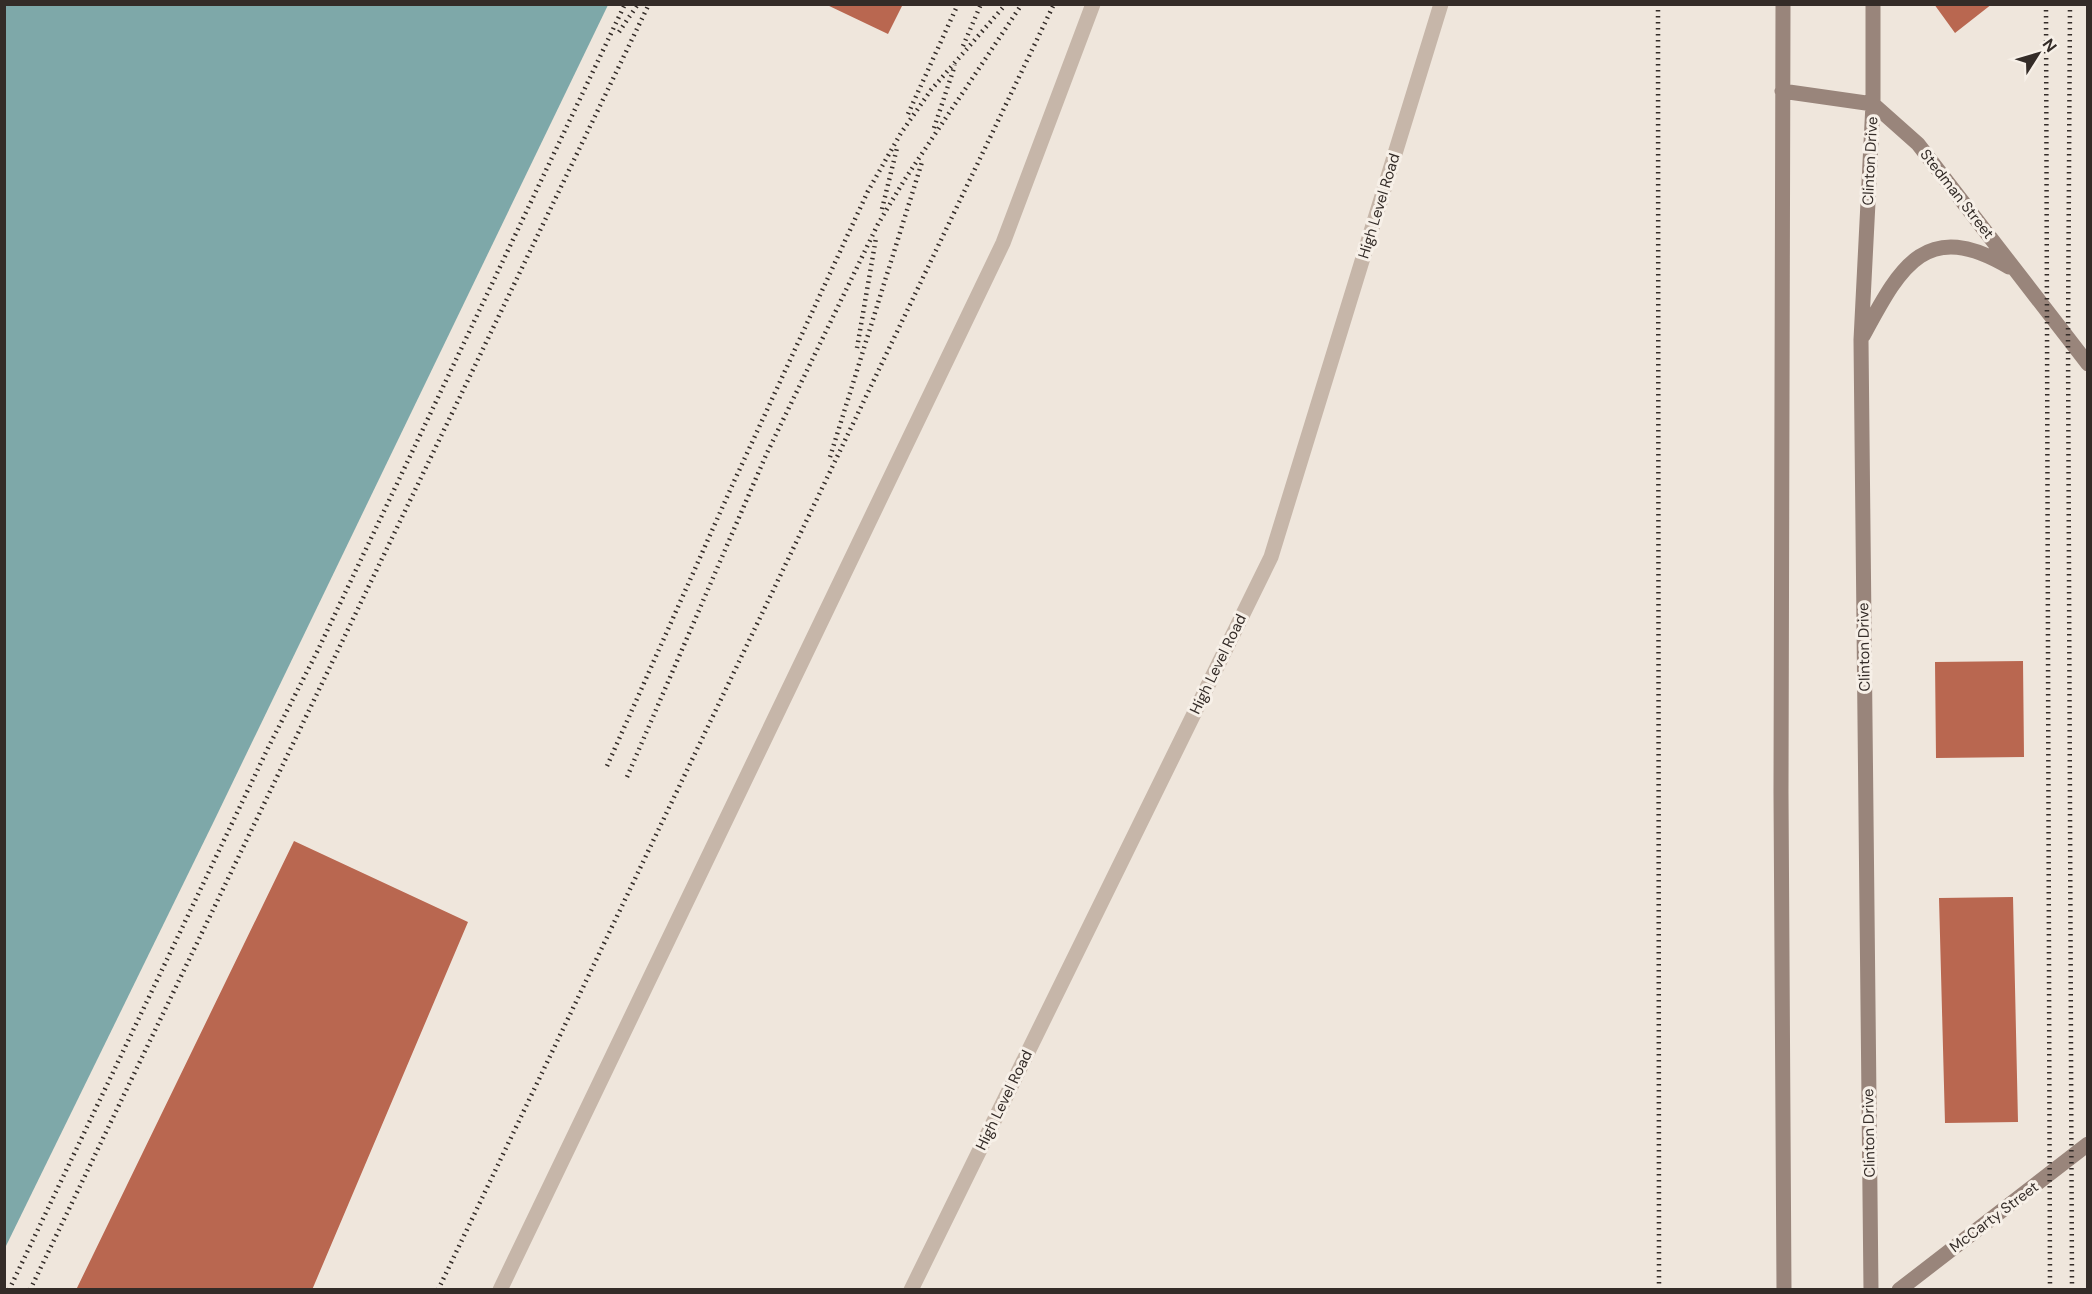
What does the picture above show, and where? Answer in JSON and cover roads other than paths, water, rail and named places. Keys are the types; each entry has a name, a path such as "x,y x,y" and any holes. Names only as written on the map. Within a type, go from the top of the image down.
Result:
{"main road":[{"path":"1783,4 1781,792 1784,1290"},
{"name":"Clinton Drive","path":"1871,1290 1861,340 1873,104 1873,4"},
{"path":"1782,91 1873,104"},
{"name":"Stedman Street","path":"1873,104 1918,144 2088,364"},
{"path":"1861,340 1882,302 1904,270 1919,256 1931,249 1961,246 1987,254 2017,271"},
{"name":"McCarty Street","path":"1899,1290 2088,1144"}],"lane":[{"path":"500,1290 1003,243 1093,4"},
{"name":"High Level Road","path":"911,1290 1270,557 1441,4"}],"water":[{"path":"5,4 608,5 5,1248"}],"railway":[{"path":"9,1290 268,748 317,652 625,4"},
{"path":"619,32 638,4"},
{"path":"30,1290 649,4"},
{"path":"908,114 958,4"},
{"path":"963,46 981,4"},
{"path":"607,766 731,488 868,191 901,133 931,90 1006,4"},
{"path":"627,777 766,455 878,224 905,179 1022,4"},
{"path":"438,1290 1054,4"},
{"path":"1658,4 1659,1290"},
{"path":"2046,4 2050,1290"},
{"path":"2070,4 2068,339 2072,1290"},
{"path":"934,128 955,65"},
{"path":"882,209 897,148"},
{"path":"830,457 922,162"},
{"path":"857,348 876,238"}]}
